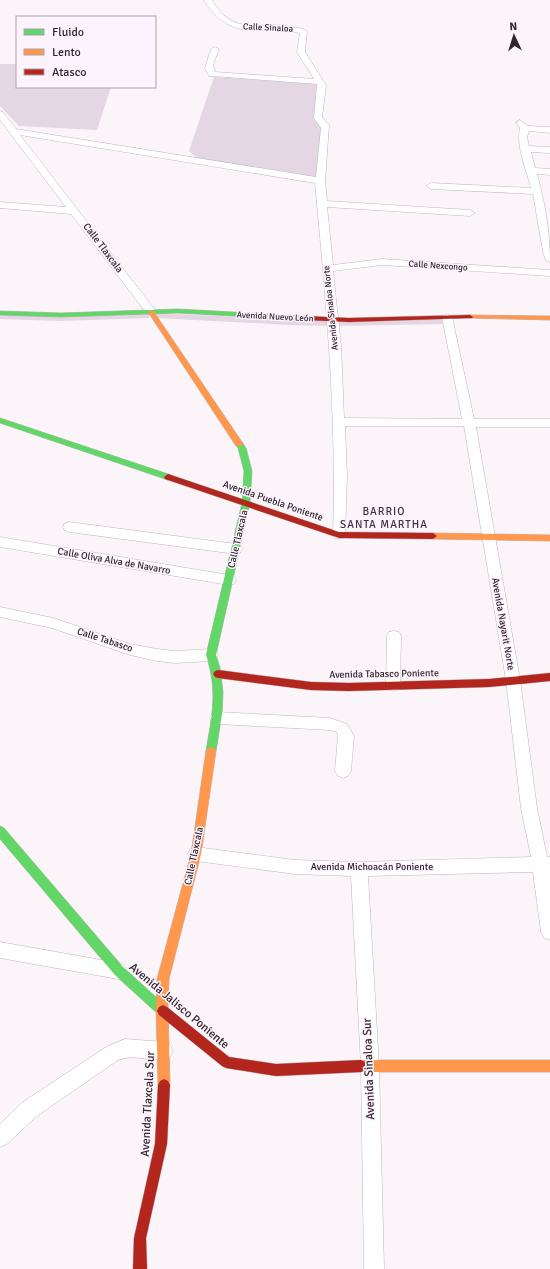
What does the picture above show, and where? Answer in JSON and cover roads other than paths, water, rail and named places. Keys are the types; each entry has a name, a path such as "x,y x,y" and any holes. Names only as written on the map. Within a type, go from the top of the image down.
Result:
{"street":[{"name":"Calle Sinaloa","path":"208,0 213,11 228,25 302,31 304,34 301,52 321,84"},
{"path":"215,49 209,65 209,70 212,74 321,84"},
{"name":"Avenida Sinaloa Norte","path":"321,84 318,118 325,125 325,128 320,181 339,422 341,476 339,535"},
{"name":"Calle Tlaxcala","path":"0,114 75,211 152,316 242,448 248,471 246,503 211,655 218,674 220,694 196,854 163,980 162,1010"},
{"path":"549,255 537,191 525,149 522,126 550,130"},
{"path":"14,132 320,181"},
{"path":"525,149 550,150"},
{"path":"532,171 550,172"},
{"path":"431,186 537,191"},
{"path":"322,204 470,213"},
{"path":"0,205 75,211"},
{"name":"Calle Nexcongo","path":"327,269 382,262 550,273"},
{"name":"Avenida Nuevo León","path":"0,313 152,316 332,323 550,318"},
{"name":"Avenida Nuevo León","path":"0,321 80,323 152,316"},
{"name":"Avenida Nuevo León","path":"448,321 550,326"},
{"name":"Avenida Nayarit Norte","path":"448,321 468,422 487,538 513,680 528,808 545,864 550,932"},
{"name":"Avenida Puebla Poniente","path":"0,420 339,535 550,538"},
{"path":"339,422 550,422"},
{"path":"69,527 236,549"},
{"name":"Calle Oliva Alva de Navarro","path":"0,542 229,580"},
{"name":"Calle Tabasco","path":"0,612 53,623 130,649 157,655 174,657 211,655"},
{"path":"393,685 394,636"},
{"name":"Avenida Tabasco Poniente","path":"218,674 311,686 349,688 393,685 490,683 550,677"},
{"path":"217,718 330,724 342,728 346,736 343,771"},
{"name":"Avenida Jalisco Poniente","path":"0,831 119,971 162,1010 226,1062 276,1070 370,1066 550,1066"},
{"name":"Avenida Michoacán Poniente","path":"196,854 295,867 359,869 545,864"},
{"name":"Avenida Sinaloa Sur","path":"359,869 370,1066 374,1269"},
{"path":"0,950 119,971"},
{"name":"Avenida Tlaxcala Sur","path":"140,1269 138,1256 141,1232 155,1180 161,1144 164,1051 162,1010"},
{"path":"0,1137 30,1109 112,1053 125,1048 164,1051"}],"district":[{"name":"BARRIO SANTA MARTHA","path":"384,517"}]}
